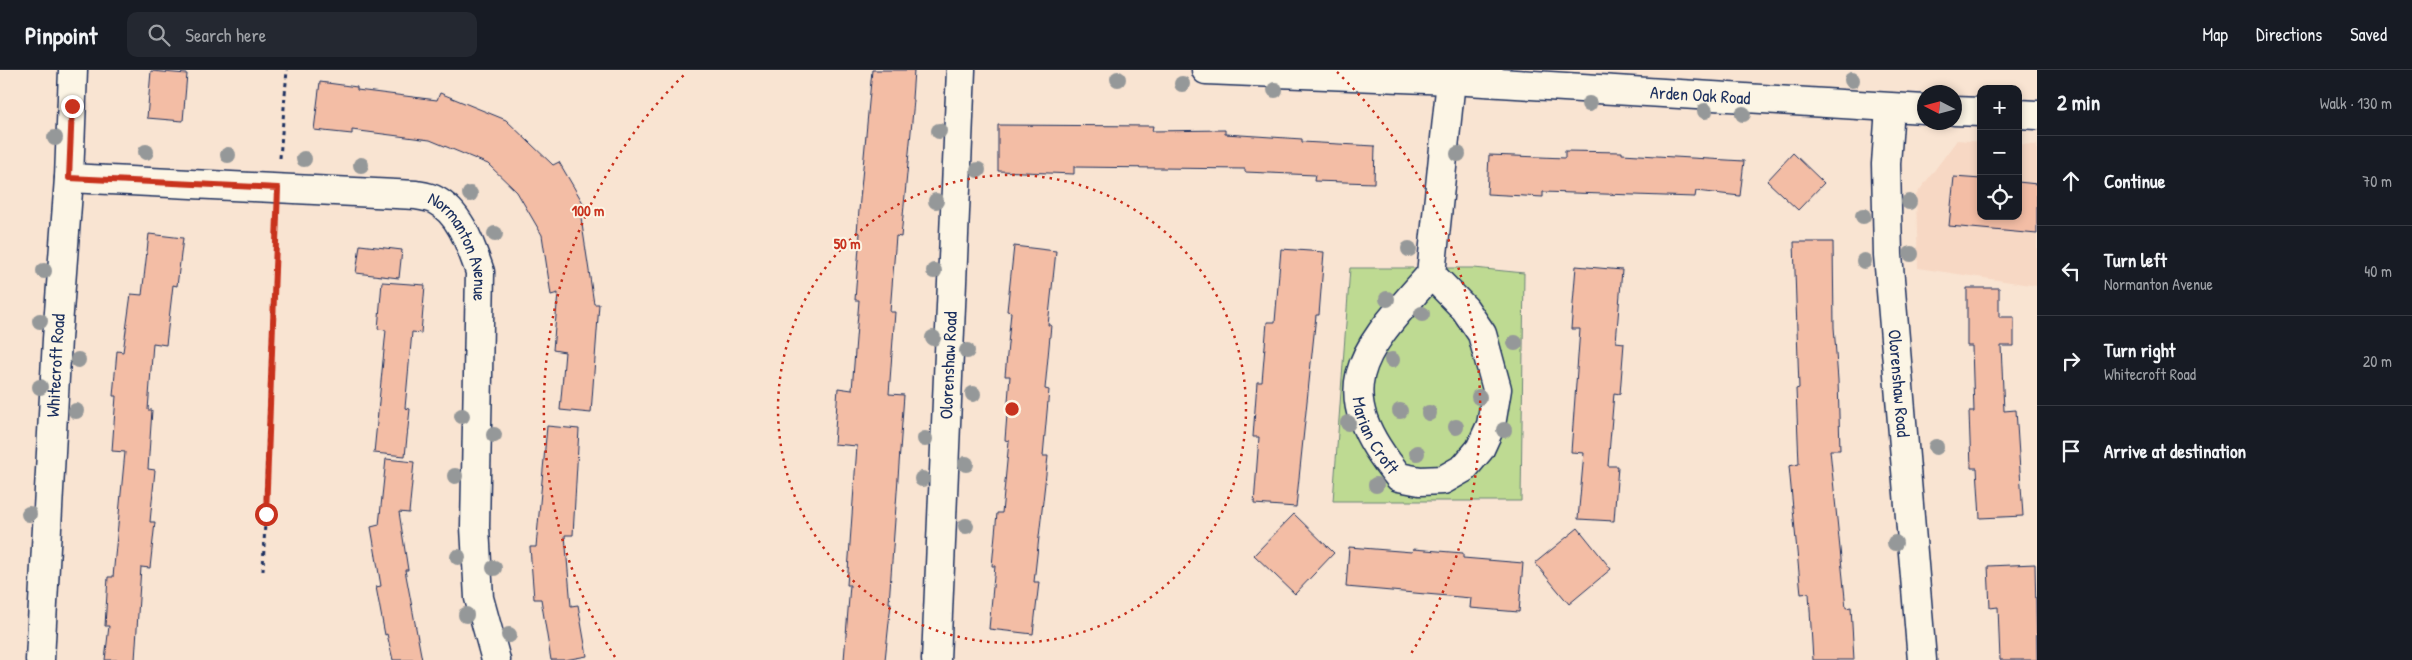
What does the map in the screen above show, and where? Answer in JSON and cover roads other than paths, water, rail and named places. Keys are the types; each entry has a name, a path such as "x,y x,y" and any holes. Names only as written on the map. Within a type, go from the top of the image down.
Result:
{"street":[{"name":"Whitecroft Road","path":"40,660 57,339 69,178 73,70"},
{"name":"Olorenshaw Road","path":"936,660 960,70"},
{"name":"Arden Oak Road","path":"1206,70 1451,80 1917,109"},
{"path":"1432,274 1451,80"},
{"name":"Olorenshaw Road","path":"1890,108 1886,164 1888,255 1922,660"},
{"path":"1962,111 1977,112"},
{"path":"2022,114 2037,114"},
{"name":"Normanton Avenue","path":"69,178 416,195 436,200 454,216 467,238 480,272 475,527 479,598 496,660"},
{"name":"Marian Croft","path":"1432,274 1465,309 1482,334 1497,389 1490,425 1480,449 1464,468 1443,480 1420,481 1399,478 1384,460 1372,440 1360,409 1358,388 1365,356 1387,324 1432,274"}]}
